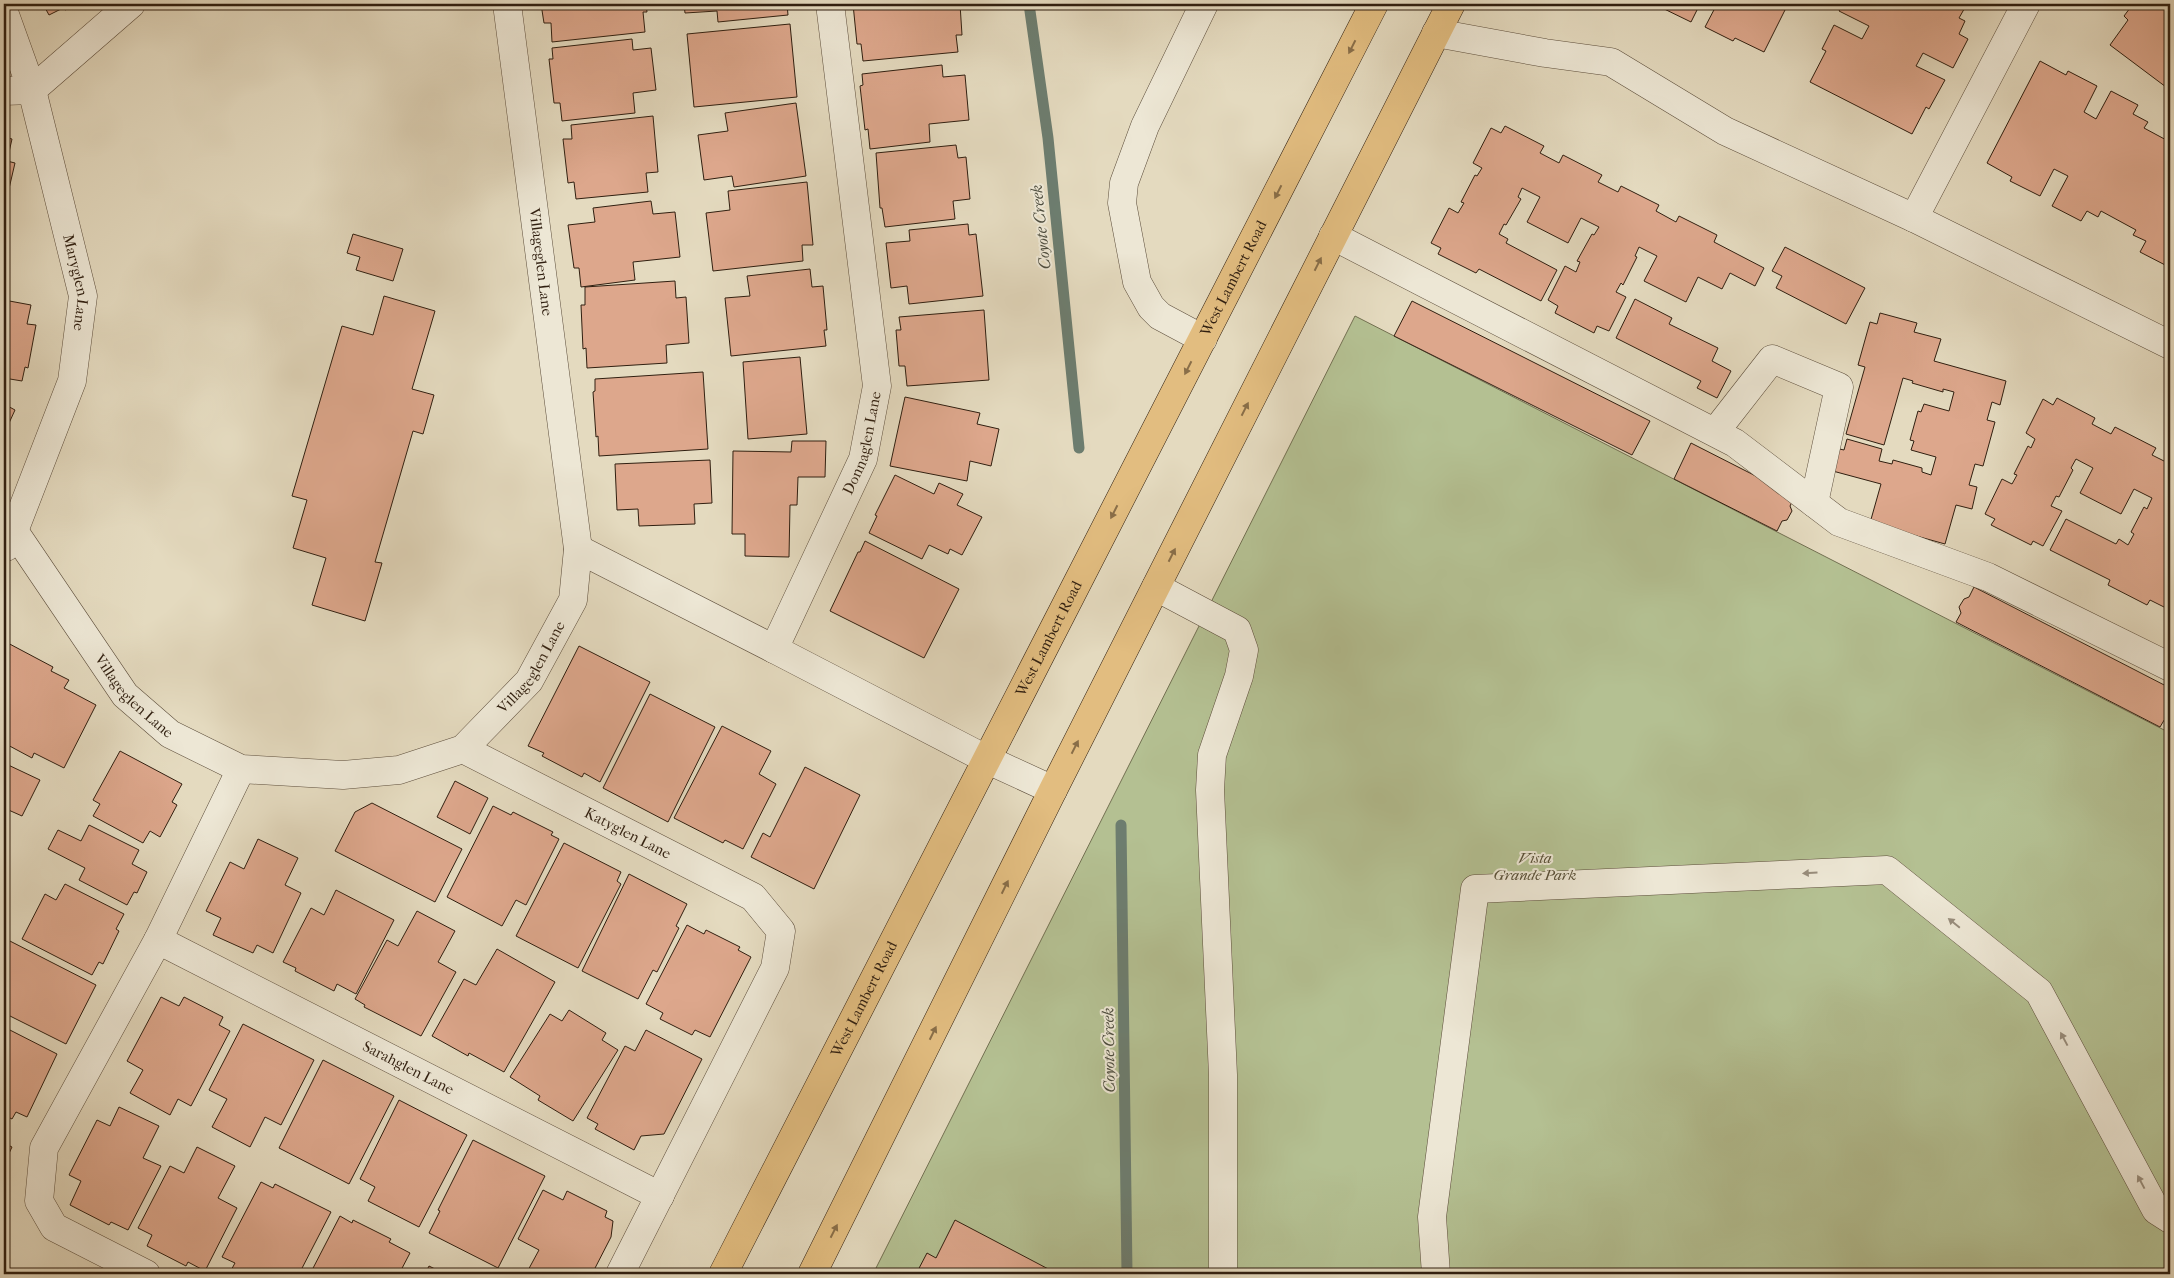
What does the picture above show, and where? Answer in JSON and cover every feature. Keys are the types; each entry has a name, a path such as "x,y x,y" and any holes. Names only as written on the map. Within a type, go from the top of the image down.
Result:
{"main road":[{"name":"West Lambert Road","path":"723,1274 1374,4"},
{"path":"812,1274 1053,790 1451,4"}],"street":[{"path":"4,91 32,90 131,4"},
{"name":"Villageglen Lane","path":"7,536 124,695 170,734 241,769 343,775 399,770 463,749 529,681 573,600 578,549 508,4"},
{"name":"Donnaglen Lane","path":"774,649 863,459 877,386 830,4"},
{"path":"1203,339 1160,316 1151,307 1138,282 1122,203 1124,184 1144,126 1204,4"},
{"path":"1914,218 2026,4"},
{"name":"Maryglen Lane","path":"4,12 32,90 83,296 72,381 7,536"},
{"path":"1436,33 1612,62 1725,131 1914,218 2170,345"},
{"path":"1332,236 1735,443 1839,522 1988,576 2170,667"},
{"path":"1714,432 1772,359 1839,387 1814,502"},
{"path":"578,549 988,760 1053,790"},
{"path":"1156,586 1237,630 1244,650 1239,676 1212,755 1211,781 1223,1074 1223,1274"},
{"name":"Katyglen Lane","path":"463,749 753,897 781,930 775,968 660,1196"},
{"path":"146,1274 54,1227 39,1201 44,1148 158,940 241,769"},
{"path":"1436,1274 1432,1217 1475,889 1887,870 2039,992 2156,1210 2170,1219"},
{"name":"Sarahglen Lane","path":"158,940 660,1196"},
{"path":"620,1274 660,1196"}],"green space":[{"name":"Vista Grande Park","path":"1355,316 2170,733 2170,1274 873,1274"}],"building":[{"path":"43,4 78,4 65,10 63,8 49,15"},
{"path":"541,4 646,4 647,12 643,12 645,32 552,42 551,23 544,23"},
{"path":"684,4 787,4 788,15 718,22 717,11 685,13"},
{"path":"853,4 960,4 962,35 956,35 958,52 863,61 861,44 857,44"},
{"path":"1654,4 1700,4 1691,22"},
{"path":"1717,4 1788,4 1764,52 1735,38 1733,41 1705,27"},
{"path":"1843,4 1967,4 1959,18 1965,21 1959,34 1968,39 1953,68 1923,53 1916,66 1945,80 1929,109 1926,107 1912,134 1810,82 1826,51 1822,49 1834,25 1862,39 1869,26 1839,11"},
{"path":"2133,4 2160,4 2167,9 2170,5 2170,90 2110,45 2128,20 2124,16"},
{"path":"790,24 797,97 694,107 687,34"},
{"path":"632,39 633,50 651,48 656,90 633,93 635,113 562,121 560,103 554,103 549,59 553,59 552,48"},
{"path":"2040,61 2066,75 2068,71 2097,86 2084,112 2096,119 2111,91 2138,105 2133,114 2148,122 2144,128 2170,142 2169,267 2140,252 2146,241 2133,235 2136,230 2101,211 2098,217 2087,211 2081,221 2052,206 2068,176 2054,169 2040,196 2010,181 2012,177 1987,163"},
{"path":"942,65 943,77 965,75 969,120 929,124 930,142 870,149 868,129 865,130 860,86 863,85 862,74"},
{"path":"796,103 806,176 734,187 732,176 704,180 698,135 728,131 725,113"},
{"path":"653,116 658,172 646,173 648,192 576,199 574,182 568,183 563,139 572,139 571,125"},
{"path":"1505,126 1544,146 1540,153 1559,163 1563,155 1602,175 1598,182 1618,192 1621,186 1659,205 1656,211 1676,222 1679,216 1717,235 1714,242 1764,268 1755,286 1730,273 1722,289 1698,277 1686,302 1644,281 1657,256 1639,247 1635,256 1637,257 1623,285 1621,283 1616,292 1626,297 1609,331 1597,326 1594,333 1555,313 1558,306 1548,300 1565,266 1576,272 1580,262 1577,261 1592,234 1594,235 1599,227 1581,218 1568,243 1527,222 1540,197 1522,188 1518,197 1521,199 1499,234 1508,239 1506,243 1557,270 1541,301 1479,269 1476,273 1438,254 1441,248 1431,243 1449,208 1458,213 1464,203 1461,202 1475,175 1477,176 1482,168 1473,163 1491,128 1501,133"},
{"path":"4,137 12,139 7,161 15,163 4,210"},
{"path":"956,145 958,158 966,157 970,199 953,201 955,219 885,227 882,208 880,208 876,153"},
{"path":"807,182 813,245 802,245 803,261 713,271 706,213 730,210 728,191"},
{"path":"651,201 653,214 675,212 680,257 633,262 635,280 581,287 579,268 574,268 568,225 595,222 593,208"},
{"path":"968,224 969,235 976,234 983,296 909,304 907,286 891,288 886,243 910,241 909,230"},
{"path":"353,234 403,249 393,281 356,270 360,257 347,253"},
{"path":"1785,247 1865,288 1846,324 1776,288 1782,276 1772,271"},
{"path":"810,269 812,287 823,286 827,330 824,330 826,346 731,356 725,298 750,296 747,276"},
{"path":"675,281 676,298 686,297 689,343 666,345 667,363 587,368 586,348 583,349 581,305 585,305 585,287"},
{"path":"384,296 435,311 412,389 434,395 423,434 413,431 375,562 382,563 365,621 312,605 326,558 293,548 307,500 292,496 342,326 373,335"},
{"path":"1635,299 1672,318 1669,324 1718,348 1712,361 1731,371 1717,398 1697,388 1701,381 1616,338"},
{"path":"4,300 31,305 27,324 36,325 28,368 25,367 22,381 4,378"},
{"path":"1412,301 1650,421 1632,455 1394,336"},
{"path":"984,310 989,380 907,386 905,366 899,366 896,330 901,330 899,317"},
{"path":"1880,313 1917,323 1914,332 1941,339 1934,361 2006,381 2000,405 1992,402 1987,420 1995,422 1983,466 1975,464 1969,485 1977,487 1972,509 1956,505 1945,544 1870,523 1881,484 1829,470 1835,448 1844,450 1847,439 1882,449 1879,461 1892,464 1893,460 1922,468 1922,472 1931,475 1936,457 1911,450 1914,441 1910,440 1918,411 1921,412 1924,404 1949,411 1954,392 1943,389 1943,392 1912,383 1913,381 1903,378 1884,445 1846,434 1865,367 1858,365 1870,322 1877,324"},
{"path":"800,357 807,434 748,439 743,362"},
{"path":"703,372 708,449 599,456 593,392 595,391 595,379"},
{"path":"905,397 980,413 977,424 999,429 991,466 970,461 967,481 890,466"},
{"path":"2057,398 2095,418 2092,424 2111,434 2115,427 2156,448 2152,455 2170,464 2170,610 2150,600 2147,605 2108,585 2110,580 2050,550 2066,519 2116,544 2119,539 2128,545 2134,534 2131,532 2144,507 2147,509 2152,498 2134,489 2121,514 2080,493 2093,468 2076,459 2071,468 2073,470 2059,497 2056,496 2051,506 2062,511 2043,546 2033,541 2031,545 1991,525 1995,519 1985,514 2002,479 2012,484 2017,475 2014,474 2028,446 2031,448 2035,439 2026,433 2043,399 2053,405"},
{"path":"4,404 15,410 4,434"},
{"path":"792,441 826,441 825,477 798,477 797,505 790,505 789,557 745,556 745,534 732,534 733,451 791,452"},
{"path":"1691,443 1795,496 1790,506 1792,511 1787,520 1782,521 1777,531 1674,479"},
{"path":"710,460 712,503 694,504 695,524 639,526 638,509 617,510 615,464"},
{"path":"895,475 934,494 939,483 963,494 957,505 982,517 962,555 950,549 948,554 929,545 922,559 869,533 877,516 875,515"},
{"path":"865,541 959,589 924,658 830,611"},
{"path":"1974,587 2170,688 2170,716 2166,717 2160,727 1956,622 1961,613 1959,607 1964,599 1969,597"},
{"path":"4,641 53,667 51,671 69,680 64,688 96,705 64,768 34,753 32,758 4,743"},
{"path":"579,646 650,682 600,782 584,773 582,777 542,756 544,753 528,746"},
{"path":"650,694 715,727 668,822 603,788"},
{"path":"722,726 771,751 759,774 776,784 743,849 725,840 723,843 674,818"},
{"path":"120,751 182,784 172,802 177,805 160,837 150,831 143,843 93,816 100,804 93,800"},
{"path":"4,763 40,780 22,816 4,808"},
{"path":"805,767 860,795 814,889 751,857 763,833 770,837"},
{"path":"455,781 488,798 470,834 437,817"},
{"path":"372,803 462,849 435,902 335,851 355,812"},
{"path":"493,806 511,815 513,812 553,832 551,835 559,839 526,905 516,900 502,926 447,897"},
{"path":"89,825 139,850 132,864 147,872 137,893 134,892 127,905 79,880 85,868 48,849 58,830 81,841"},
{"path":"258,839 298,858 285,885 301,893 273,953 257,945 253,953 213,935 221,918 206,911 230,862 244,869"},
{"path":"564,843 621,872 617,881 621,884 578,968 516,936"},
{"path":"629,874 687,904 676,926 679,928 657,972 653,970 638,999 582,971"},
{"path":"65,884 124,914 116,929 119,931 103,964 99,962 92,975 22,939 45,894 56,900"},
{"path":"336,890 394,920 356,994 337,984 334,991 295,971 296,968 283,962 311,908 324,915"},
{"path":"417,911 455,931 438,962 456,972 421,1036 364,1007 365,1005 355,999 387,940 398,946"},
{"path":"687,925 704,934 706,930 740,947 738,950 751,957 710,1037 695,1030 692,1035 660,1019 663,1013 646,1004"},
{"path":"4,938 96,985 66,1044 4,1013"},
{"path":"497,949 555,982 504,1072 469,1053 468,1056 432,1036 464,979 476,985"},
{"path":"161,997 179,1006 184,997 223,1017 219,1025 230,1031 191,1106 178,1099 170,1115 130,1093 143,1070 127,1061"},
{"path":"569,1010 606,1033 602,1040 618,1050 573,1121 538,1100 540,1096 510,1077 550,1014 562,1021"},
{"path":"243,1024 314,1060 281,1125 265,1117 250,1147 212,1127 227,1099 209,1090"},
{"path":"4,1027 57,1054 27,1117 16,1112 12,1119 4,1115"},
{"path":"646,1030 702,1059 664,1134 641,1136 634,1150 595,1129 598,1124 587,1118 625,1046 635,1051"},
{"path":"323,1060 394,1096 349,1184 279,1148"},
{"path":"399,1100 467,1135 419,1227 368,1201 375,1187 360,1179"},
{"path":"119,1107 159,1126 143,1158 161,1166 128,1230 111,1222 109,1225 70,1205 81,1181 69,1175 97,1120 110,1126"},
{"path":"473,1140 545,1176 498,1268 429,1233 440,1211 438,1210"},
{"path":"4,1143 12,1147 4,1164"},
{"path":"197,1147 235,1166 218,1198 237,1208 205,1271 188,1262 186,1266 147,1246 152,1235 138,1228 170,1166 184,1173"},
{"path":"261,1182 273,1188 275,1184 331,1212 299,1274 229,1274 235,1263 222,1257"},
{"path":"543,1190 563,1200 567,1191 607,1211 605,1217 613,1221 611,1237 592,1274 526,1274 539,1250 518,1239"},
{"path":"340,1216 352,1223 353,1220 391,1239 389,1242 410,1253 399,1274 310,1274"},
{"path":"955,1220 1054,1272 1053,1274 916,1274 927,1253 936,1258"},
{"path":"429,1266 445,1274 425,1274"}],"waterway":[{"name":"Coyote Creek","path":"1029,4 1048,138 1079,448"},
{"name":"Coyote Creek","path":"1121,825 1127,1274"}]}
